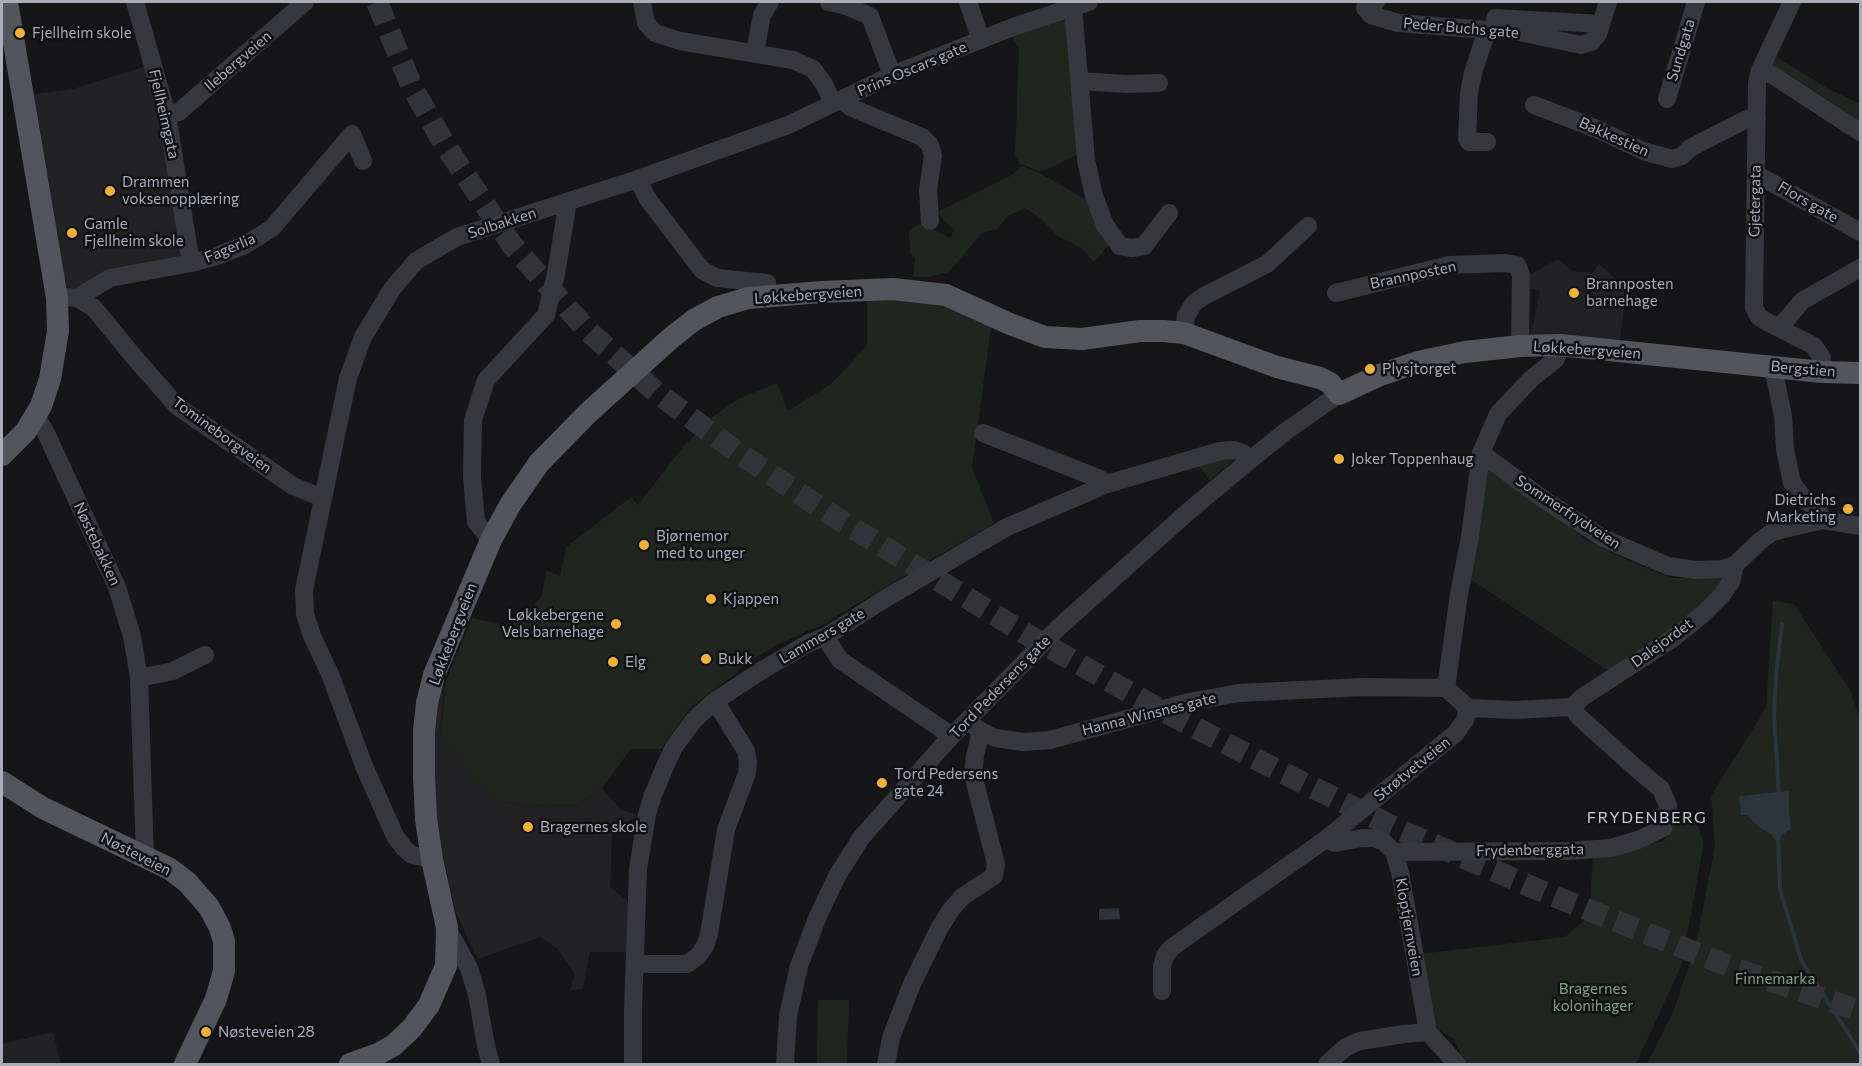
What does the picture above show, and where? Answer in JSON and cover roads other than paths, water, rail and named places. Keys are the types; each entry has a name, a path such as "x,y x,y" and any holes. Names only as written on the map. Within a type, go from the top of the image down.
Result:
{"main road":[{"path":"2,455 26,431 36,416 48,388 58,331 67,298 14,48 7,2"},
{"name":"Løkkebergveien","path":"350,1065 373,1056 404,1036 421,1017 446,966 447,928 426,819 424,731 427,703 442,652 491,540 510,505 539,463 588,413 662,345 694,320 718,307 769,296 893,290 946,295 1045,337 1082,339 1140,331 1184,333 1277,367 1320,378 1330,383 1339,394 1380,375 1418,362 1465,351 1520,346 1560,345 1745,364"},
{"name":"Bergstien","path":"1745,364 1822,372 1860,373"},
{"name":"Nøsteveien","path":"2,782 43,808 170,869 187,882 209,907 218,922 224,941 225,962 220,989 185,1065"}],"street":[{"name":"Fjellheimgata","path":"135,2 167,116 191,263"},
{"name":"Ilebergveien","path":"167,116 178,112 305,2"},
{"path":"642,2 646,23 655,33 680,41 793,60 813,69 838,101"},
{"path":"755,52 762,15 770,2"},
{"path":"829,2 865,12 870,16 892,75"},
{"name":"Prins Oscars gate","path":"968,2 981,40"},
{"name":"Peder Buchs gate","path":"1374,9 1398,23 1510,30 1581,45 1591,42 1598,34 1608,2"},
{"name":"Sundgata","path":"1666,99 1696,2"},
{"name":"Gjetergata","path":"1792,2 1760,70 1754,308 1759,317 1814,346 1822,358 1822,372"},
{"path":"1081,4 1076,26 1088,169 1094,196 1106,225 1120,246 1132,248 1144,246 1169,213"},
{"name":"Prins Oscars gate","path":"838,101 892,75 1081,4"},
{"name":"Peder Buchs gate","path":"1374,9 1397,15 1601,24"},
{"path":"1487,30 1469,93 1467,138 1469,142 1487,142"},
{"path":"1760,70 1774,76 1860,132"},
{"path":"1079,81 1126,84 1159,83"},
{"name":"Prins Oscars gate","path":"838,101 922,136 930,145 933,154 928,190 930,221"},
{"name":"Solbakken","path":"322,498 353,361 363,338 392,289 416,261 457,237 638,179 788,125 838,101"},
{"name":"Bakkestien","path":"1534,105 1597,129 1643,151 1672,159 1682,156 1690,148 1747,119 1757,119"},
{"name":"Fagerlia","path":"67,298 110,278 191,263 245,245 272,228 352,134 363,161"},
{"name":"Flors gate","path":"1756,174 1860,232"},
{"path":"638,179 647,198 702,270 717,278 766,283 769,296"},
{"path":"491,540 476,522 472,477 473,420 486,380 546,315 556,274 568,201"},
{"path":"1184,333 1186,316 1194,303 1267,264 1308,226"},
{"name":"Brannposten","path":"1336,293 1449,264 1506,263 1517,265 1521,275 1520,346"},
{"path":"1779,328 1802,301 1860,268"},
{"name":"Tomineborgveien","path":"67,298 94,308 177,406 293,486 322,498"},
{"path":"1560,345 1556,358 1531,379 1498,414 1481,453 1446,688 1468,708 1515,710 1573,707"},
{"path":"1773,367 1783,416 1785,449 1792,483 1819,512 1823,520"},
{"name":"Tord Pedersens gate","path":"785,1065 788,1016 799,966 818,916 837,876 861,838 952,736 974,726 1058,628 1190,510 1250,460 1339,394"},
{"name":"Nøstebakken","path":"36,416 117,587 132,636 140,678 145,857"},
{"path":"983,433 1100,479 1107,484"},
{"name":"Lammers gate","path":"633,1065 638,870 647,814 674,747 694,720 715,701 791,654 825,637 937,567 1007,527 1107,484 1220,451 1234,450 1243,453 1250,460"},
{"name":"Sommerfrydveien","path":"1481,453 1543,499 1615,544 1650,560 1683,569 1722,569 1735,565"},
{"path":"322,498 304,590 305,614 364,766 396,836 412,855 432,859"},
{"path":"1735,565 1771,533 1823,520 1860,526"},
{"name":"Dalejordet","path":"1573,707 1581,698 1672,639 1702,615 1722,595 1731,582 1735,565"},
{"path":"825,637 840,660 952,736"},
{"path":"140,678 173,671 205,655"},
{"name":"Hanna Winsnes gate","path":"974,726 995,738 1009,741 1050,740 1189,702 1239,693 1362,687 1446,688"},
{"path":"635,964 687,964 698,956 709,934 726,830 747,773 748,763 746,751 715,701"},
{"name":"Frydenberggata","path":"1394,852 1568,851 1611,848 1638,840 1663,828 1668,806 1661,789 1578,716 1573,707"},
{"name":"Strøtvetveien","path":"1161,991 1162,966 1171,948 1326,839 1456,733 1465,720 1468,708"},
{"path":"886,1065 891,1038 911,986 939,929 962,897 994,876 996,864 973,775 974,726"},
{"path":"1326,839 1335,843 1374,837 1384,842 1394,852"},
{"name":"Kloptjernveien","path":"1394,852 1400,872 1428,1032"},
{"path":"447,928 469,968 477,995 491,1065"},
{"path":"1327,1065 1346,1047 1360,1041 1428,1032 1457,1065"}],"waterway":[{"path":"1779,796 1774,715 1782,624"},
{"path":"1778,836 1780,889 1801,960 1860,1052"}],"tunnel":[{"path":"377,2 412,87 445,145 512,245 587,330 656,392 737,452 830,514 1026,634 1150,704 1279,771 1402,831 1546,893 1736,969 1860,1011"}],"place":[{"name":"Fjellheim skole","path":"20,33"},
{"name":"Drammen voksenopplæring","path":"110,191"},
{"name":"Gamle Fjellheim skole","path":"72,233"},
{"name":"Brannposten barnehage","path":"1574,293"},
{"name":"Plysjtorget","path":"1370,369"},
{"name":"Joker Toppenhaug","path":"1339,459"},
{"name":"Dietrichs Marketing","path":"1848,509"},
{"name":"Bjørnemor med to unger","path":"644,545"},
{"name":"Kjappen","path":"711,599"},
{"name":"Løkkebergene Vels barnehage","path":"616,624"},
{"name":"Bukk","path":"706,659"},
{"name":"Elg","path":"613,662"},
{"name":"Tord Pedersens gate 24","path":"882,783"},
{"name":"Bragernes skole","path":"528,827"},
{"name":"Nøsteveien 28","path":"206,1032"}],"district":[{"name":"FRYDENBERG","path":"1647,818"}],"park label":[{"name":"Finnemarka","path":"1775,979"},
{"name":"Bragernes kolonihager","path":"1593,998"}]}
